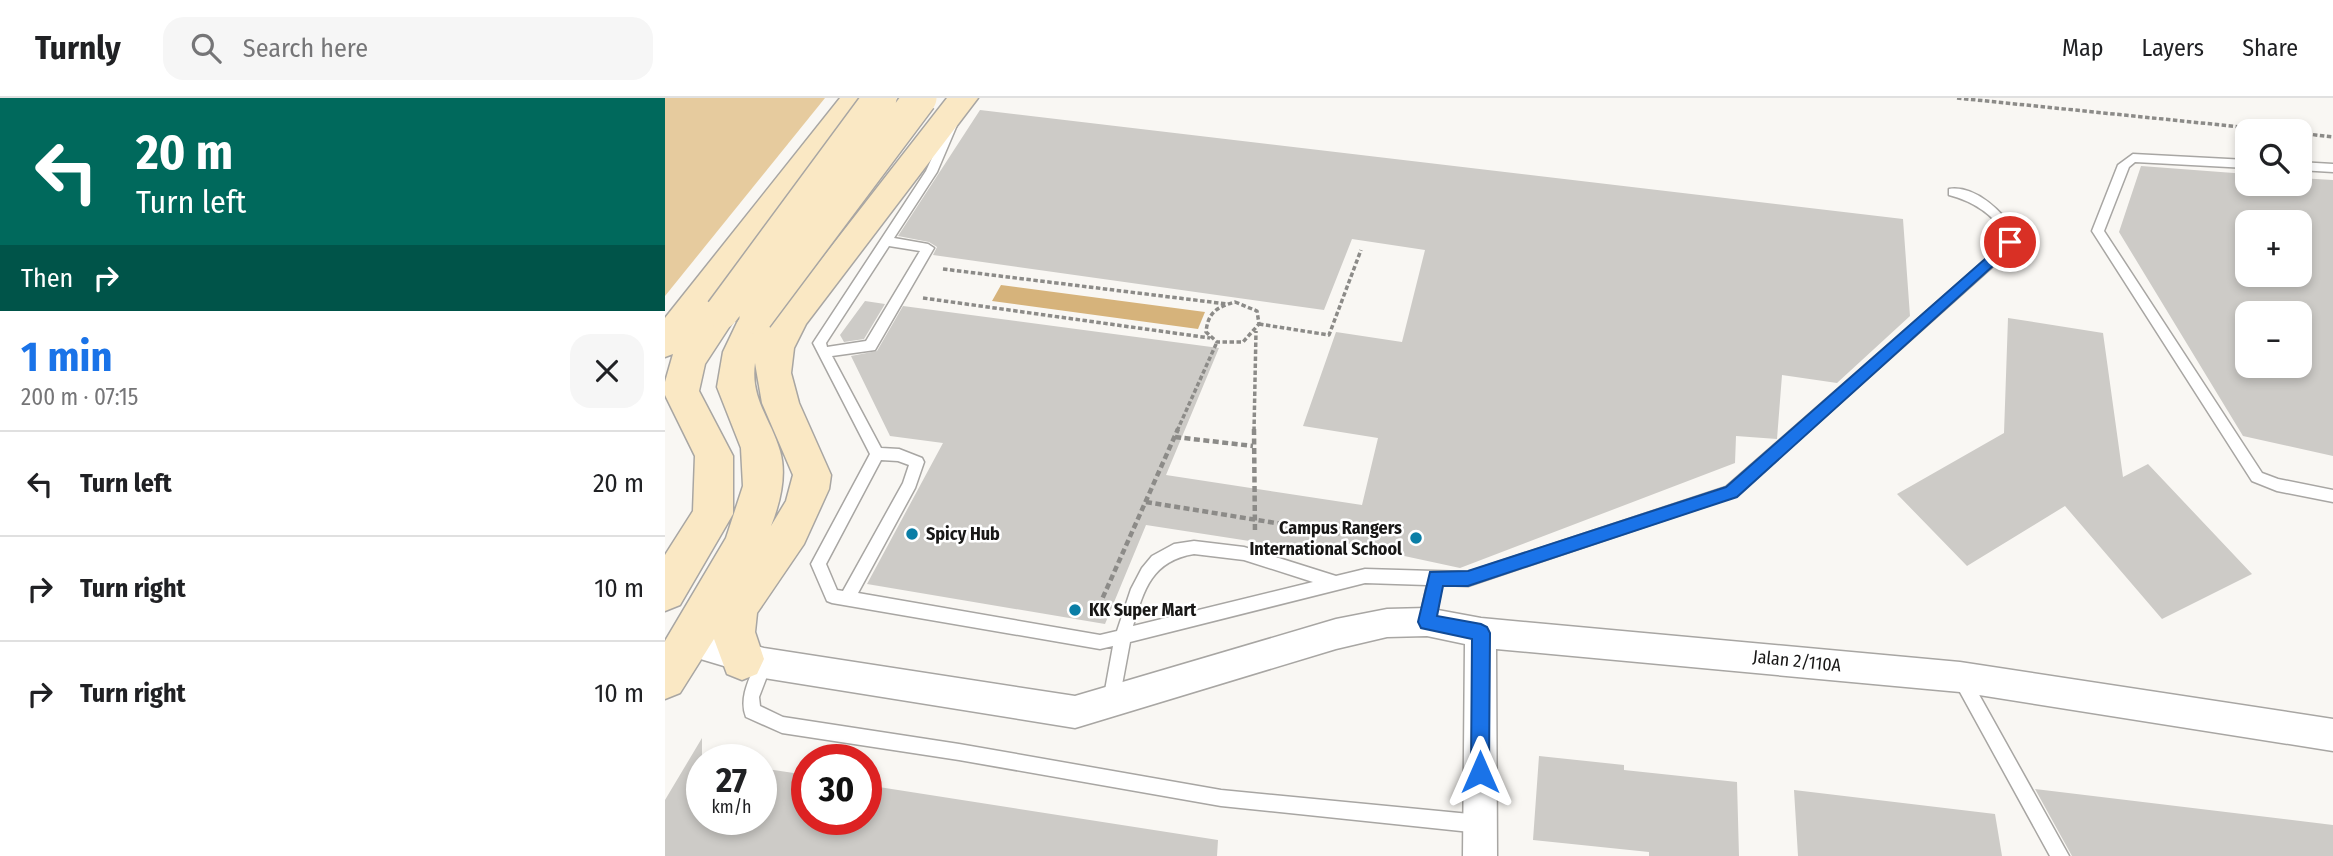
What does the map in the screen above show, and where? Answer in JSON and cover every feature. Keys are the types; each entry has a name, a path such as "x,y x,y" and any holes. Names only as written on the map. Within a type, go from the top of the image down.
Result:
{"street":[{"path":"665,678 752,530 762,492 764,462 757,439 741,408 733,377 740,350 739,314 880,98"},
{"path":"665,592 713,514 714,456 681,391 688,360 739,314 920,98"},
{"path":"665,343 852,102 956,107 918,171 794,315 779,338 773,360 774,383 813,475 812,490 803,510 742,600 734,618 733,632 753,661"},
{"path":"810,156 918,171"},
{"path":"665,429 714,456"},
{"name":"Jalan 2/110A","path":"688,642 753,661 1075,712 1336,634 1387,623 1427,622 1481,633 1960,677 2333,736"},
{"path":"1481,633 1481,856"}],"lane":[{"path":"2235,162 2133,158 2123,165 2098,231 2257,477 2277,485 2333,496"},
{"path":"2312,167 2333,168"},
{"path":"877,454 819,343 884,241 918,171"},
{"path":"877,454 818,564 832,596 1100,642 1371,575 1468,579 1731,492 2010,242 2011,234 2000,219 1973,199 1952,192"},
{"path":"824,352 870,346 928,248 884,241"},
{"path":"847,599 910,484 917,462 898,455 877,454"},
{"path":"1110,702 1122,636 1144,578 1157,561 1177,548 1202,546 1255,556 1336,584"},
{"path":"1427,622 1436,578"},
{"path":"753,661 752,711 782,724 1220,798 1480,824"},
{"path":"1960,677 2060,856"}],"path":[{"path":"1957,98 2235,126"},
{"path":"2312,135 2333,137"},
{"path":"1259,324 1329,335 1361,250"},
{"path":"918,266 1251,307 1257,311 1259,324 1256,331 1254,446 1255,556"},
{"path":"900,295 1210,338 1217,342 1233,344 1256,331"},
{"path":"1210,338 1205,326 1207,319 1227,304"},
{"path":"1084,613 1097,615 1217,342"},
{"path":"1175,437 1254,446"},
{"path":"1146,502 1345,534"}],"shaded area":[{"path":"665,98 825,98 665,296"},
{"path":"1001,285 1205,312 1198,329 992,301"}],"building":[{"path":"980,110 1903,219 1910,316 1837,383 1782,375 1777,439 1736,436 1735,463 1460,568 1344,543 1340,555 1146,525 1105,624 867,584 943,443 890,436 851,356 877,351 903,306 1219,348 1166,475 1362,505 1378,438 1303,426 1336,332 1402,342 1425,250 1352,239 1324,310 933,255 937,247 929,242 898,236"},
{"path":"2141,166 2235,173 2235,196 2312,196 2312,179 2333,180 2333,456 2243,436 2119,232"},
{"path":"865,301 885,304 864,339 844,342 840,335"},
{"path":"2008,318 2103,333 2123,477 2148,464 2252,574 2162,619 2065,506 1967,566 1897,494 2004,433"},
{"path":"1539,756 1624,765 1624,770 1737,782 1739,856 1649,856 1649,852 1533,840"},
{"path":"686,765 686,835 777,835 777,770 791,773 791,835 882,835 882,788 1218,840 1217,856 665,856 665,800"},
{"path":"2035,789 2333,825 2333,856 2072,856"},
{"path":"1794,790 1995,814 2002,856 1798,856"}],"place":[{"name":"Spicy Hub","path":"912,534"},
{"name":"Campus Rangers International School","path":"1416,538"},
{"name":"KK Super Mart","path":"1075,610"}],"route":[{"path":"1480,772 1481,633 1427,622 1436,578 1468,579 1731,492 2010,242"}]}
